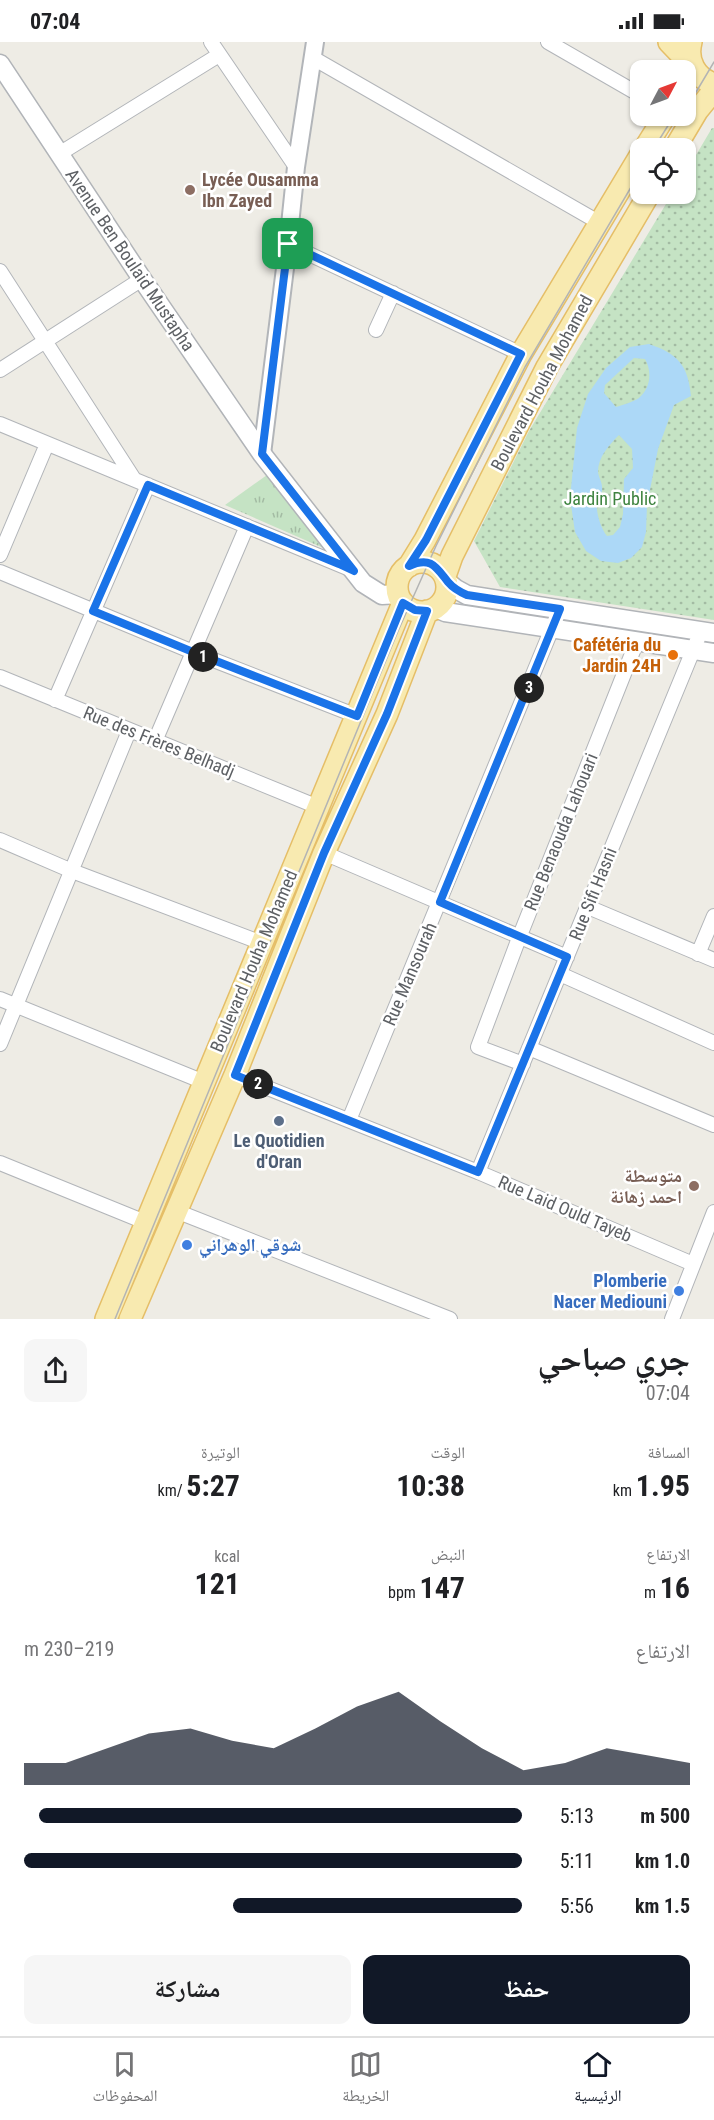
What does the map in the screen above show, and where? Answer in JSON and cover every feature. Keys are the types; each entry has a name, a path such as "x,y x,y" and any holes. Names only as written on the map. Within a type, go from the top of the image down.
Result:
{"main road":[{"path":"669,42 682,60"},
{"path":"690,60 691,42"},
{"name":"Avenue Ben Boulaid Mustapha","path":"0,64 142,279 262,454 363,583 379,594 401,598"},
{"path":"696,74 714,84"},
{"path":"681,138 697,111 714,90"},
{"name":"Boulevard Houha Mohamed","path":"409,566 426,540 521,354 630,173"},
{"name":"Boulevard Houha Mohamed","path":"446,579 452,556 547,367 643,204"},
{"path":"707,632 467,595 456,590 439,568 428,563 420,562 409,566 400,576 401,598 415,610 445,612 714,653"},
{"path":"431,610 446,596 446,579"},
{"name":"Boulevard Houha Mohamed","path":"106,1319 357,716 401,598"},
{"name":"Boulevard Houha Mohamed","path":"130,1319 235,1075 324,853 431,610"}],"street":[{"path":"211,42 296,167"},
{"path":"548,42 630,89"},
{"path":"262,454 296,167 314,50 600,223"},
{"path":"60,154 219,55"},
{"path":"288,244 521,354"},
{"path":"0,271 134,479"},
{"path":"0,370 142,279"},
{"path":"376,330 393,293"},
{"path":"0,424 354,571"},
{"path":"0,555 47,444"},
{"path":"55,699 148,485"},
{"path":"155,741 248,526"},
{"path":"0,572 193,652 357,716"},
{"name":"Rue Mansourah","path":"349,1120 560,609"},
{"name":"Rue Sifi Hasni","path":"478,1172 693,649 707,632"},
{"name":"Rue Benaouda Lahouari","path":"523,1064 478,1047 637,641"},
{"name":"Rue des Frères Belhadj","path":"0,677 318,807"},
{"path":"0,1044 129,731"},
{"path":"0,840 72,871 262,943"},
{"path":"324,853 567,957"},
{"path":"588,907 714,960"},
{"path":"698,954 714,916"},
{"path":"560,974 714,1043"},
{"path":"0,999 204,1082"},
{"path":"529,1048 714,1125"},
{"name":"Rue Laid Ould Tayeb","path":"235,1075 478,1172 693,1264"},
{"path":"0,1163 145,1222"},
{"path":"176,1211 450,1319"},
{"path":"672,1319 714,1212"}],"green space":[{"name":"Jardin Public","path":"714,128 714,620 500,587 474,541 529,431 666,204 696,204 696,155"},
{"path":"267,475 328,550 225,505"}],"water":[{"path":"649,344 674,357 684,369 691,396 674,405 658,449 647,505 646,532 642,547 631,558 618,563 601,561 586,551 575,532 570,498 577,428 588,394 606,368 630,347","holes":["634,358 645,359 649,374 648,384 639,398 616,407 604,393 605,385","619,435 632,449 633,468 624,479 623,514 620,527 613,535 607,536 597,512 597,502 602,488 598,467 605,452"]}],"tram line":[{"path":"696,92 714,62"},
{"path":"660,138 668,126"},
{"path":"115,1319 398,631 436,546 525,367 630,189"}],"place":[{"name":"Lycée Ousamma Ibn Zayed","path":"190,190"},
{"name":"Cafétéria du Jardin 24H","path":"673,655"},
{"name":"Le Quotidien d'Oran","path":"279,1121"},
{"name":"متوسطة احمد زهانة","path":"694,1186"},
{"name":"شوقي الوهراني","path":"187,1245"},
{"name":"Plomberie Nacer Mediouni","path":"679,1291"}],"route":[{"path":"288,244 521,354 426,540 409,566 420,562 434,565 456,590 467,595 560,609 440,902 567,957 478,1172 235,1075 324,853 387,714 427,611 421,612 409,608 403,603 357,716 93,611 148,485 354,571 262,454 288,244"}]}
